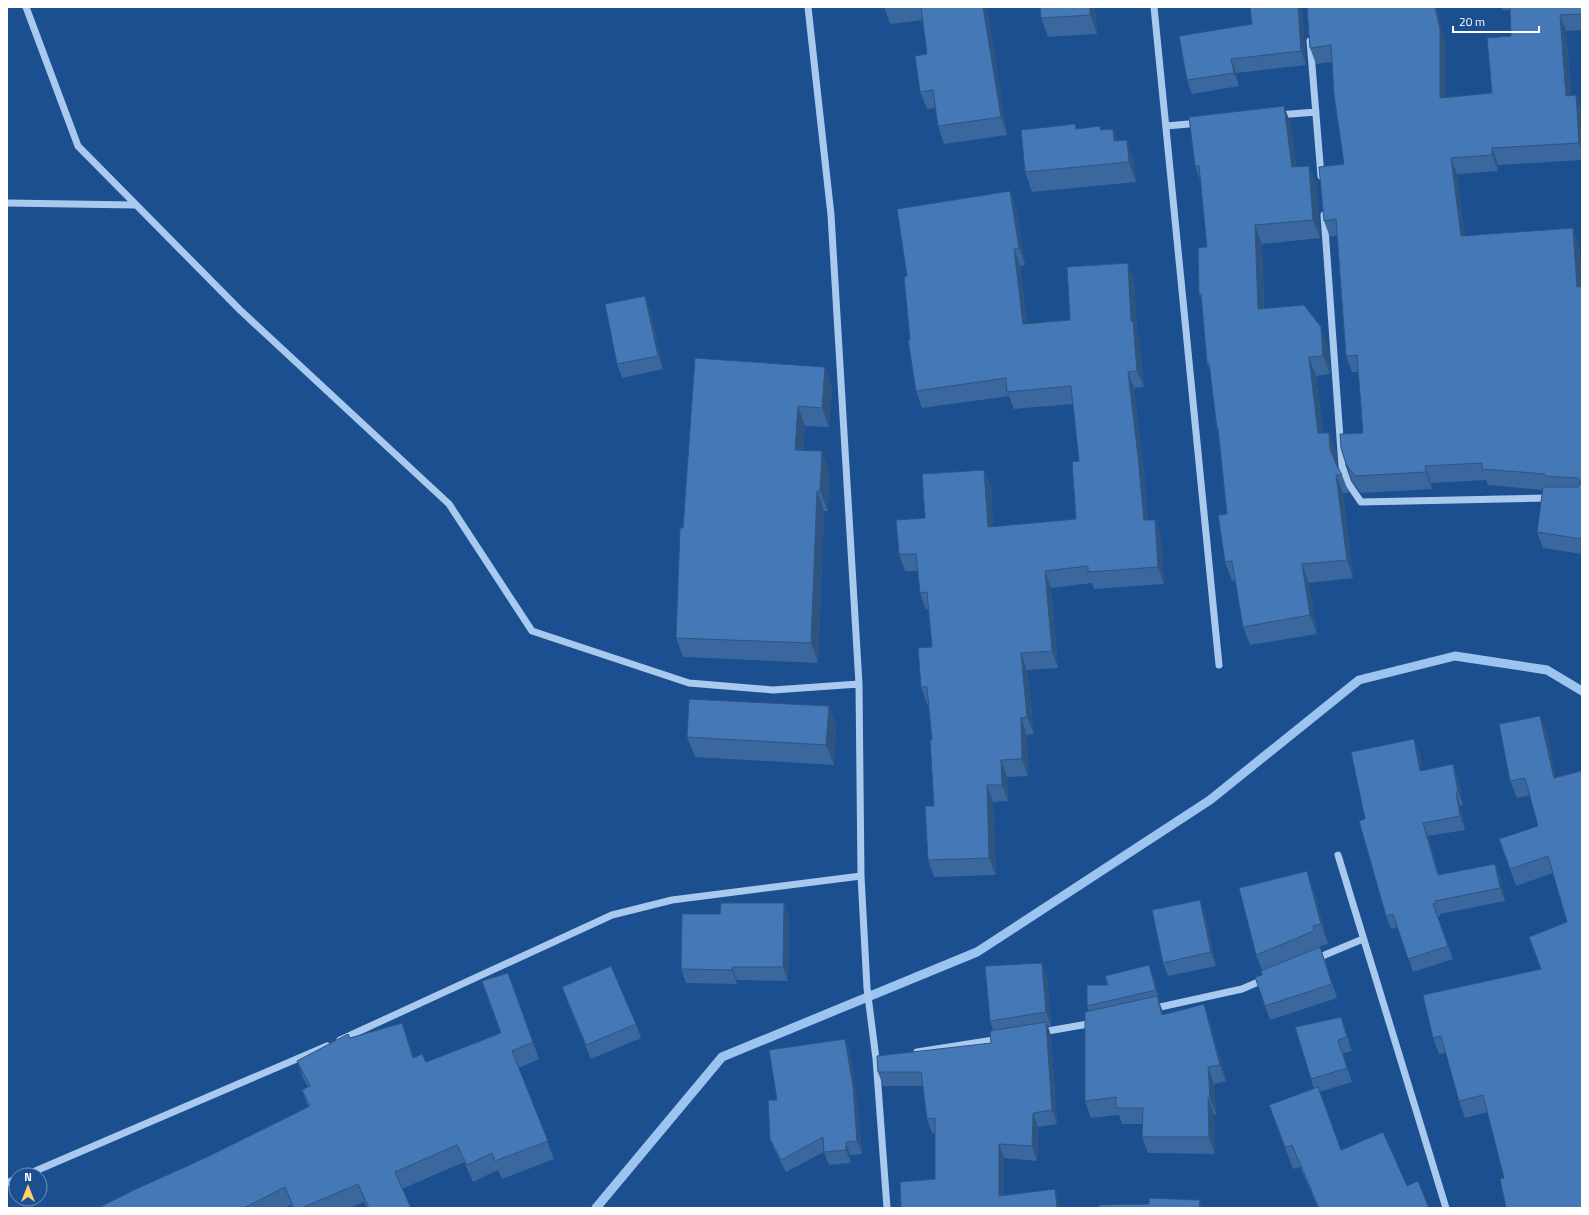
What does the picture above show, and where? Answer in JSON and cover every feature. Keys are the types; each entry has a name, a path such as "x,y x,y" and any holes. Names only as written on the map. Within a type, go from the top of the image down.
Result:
{"street":[{"path":"26,7 78,146 240,310 449,504 532,631 689,683 773,690 859,684"},
{"path":"808,7 831,215 859,684 861,876 867,988 876,1059 887,1208"},
{"path":"1154,7 1219,665"},
{"path":"1309,29 1321,182"},
{"path":"1269,116 1316,112"},
{"path":"1166,126 1205,122"},
{"path":"7,203 135,205"},
{"path":"1323,206 1342,466 1348,483 1361,502 1559,498"},
{"path":"1338,855 1446,1208"},
{"path":"45,1167 328,1045 612,915 672,900 861,876"},
{"path":"1306,962 1363,939"},
{"path":"1142,1012 1242,989 1271,977"},
{"path":"1033,1033 1103,1020"},
{"path":"907,1054 1009,1037"},
{"path":"876,1059 884,1057"}],"building":[{"path":"921,7 983,7 1001,117 938,126 933,90 920,92 915,56 927,54"},
{"path":"1040,7 1090,7 1090,15 1041,18"},
{"path":"1250,7 1298,7 1301,51 1231,59 1234,73 1187,80 1179,36 1252,24"},
{"path":"1307,7 1435,7 1440,29 1440,98 1492,93 1487,38 1511,36 1510,7 1582,7 1582,14 1560,15 1566,96 1576,95 1579,143 1492,148 1492,155 1451,158 1461,236 1573,228 1577,287 1582,286 1582,539 1537,532 1543,487 1578,487 1581,482 1578,478 1482,469 1482,463 1425,466 1426,472 1355,476 1346,464 1341,448 1340,434 1363,433 1357,355 1346,356 1336,219 1324,221 1319,167 1344,164 1334,95 1331,45 1310,48"},
{"path":"1284,106 1292,167 1309,166 1313,220 1255,225 1258,309 1304,305 1321,327 1323,356 1309,357 1318,433 1329,433 1330,449 1342,475 1336,475 1347,560 1302,564 1310,615 1243,627 1232,561 1225,562 1218,515 1227,514 1218,429 1209,363 1207,363 1201,294 1199,294 1198,248 1207,247 1199,166 1195,166 1189,117"},
{"path":"1075,124 1076,129 1100,126 1100,130 1113,129 1114,141 1127,140 1129,162 1025,172 1021,130"},
{"path":"1010,191 1019,248 1014,249 1023,324 1070,320 1067,267 1128,263 1131,321 1133,321 1137,371 1128,372 1144,520 1155,520 1158,567 1088,572 1088,566 1045,571 1052,651 1021,653 1027,717 1021,718 1022,759 1001,760 1002,785 987,785 989,858 928,860 925,806 934,806 930,740 932,740 927,687 921,687 918,648 932,647 927,592 920,593 916,554 899,554 896,520 925,518 922,474 984,470 988,527 1076,519 1072,462 1079,461 1071,386 1007,392 1006,378 916,391 908,340 910,340 904,277 907,276 897,209"},
{"path":"645,296 658,356 617,364 605,304"},
{"path":"695,358 825,367 822,408 798,406 795,450 822,451 820,491 817,491 811,643 676,638 680,528 683,528"},
{"path":"689,699 829,706 826,745 687,737"},
{"path":"1540,716 1554,778 1581,771 1582,776 1582,1208 1506,1208 1500,1179 1504,1178 1483,1095 1459,1101 1441,1036 1433,1038 1423,995 1541,969 1529,937 1567,922 1548,856 1510,869 1499,839 1538,826 1525,778 1510,781 1499,724"},
{"path":"1414,739 1420,771 1453,764 1458,792 1456,792 1460,816 1423,823 1438,875 1495,864 1500,888 1435,901 1436,903 1433,904 1448,946 1408,959 1393,914 1386,916 1359,821 1365,819 1351,752"},
{"path":"1307,871 1321,924 1313,926 1314,931 1256,955 1239,888"},
{"path":"1200,900 1211,952 1163,963 1152,910"},
{"path":"721,903 784,903 783,967 732,967 732,970 681,969 682,914 720,914"},
{"path":"1320,947 1332,984 1265,1006 1255,977 1262,975 1261,971"},
{"path":"1042,963 1046,1012 990,1021 985,966"},
{"path":"1149,965 1156,990 1087,1006 1087,985 1108,985 1105,976"},
{"path":"611,966 636,1024 586,1045 562,987"},
{"path":"508,973 533,1042 512,1051 548,1141 495,1161 492,1153 467,1165 457,1145 395,1172 411,1208 369,1208 358,1184 301,1208 294,1208 285,1187 244,1208 98,1208 207,1157 310,1106 302,1090 310,1086 297,1061 348,1034 350,1038 402,1023 413,1058 422,1054 426,1062 501,1033 482,981"},
{"path":"1157,996 1162,1015 1204,1004 1220,1065 1208,1067 1210,1098 1208,1098 1209,1137 1142,1137 1143,1108 1116,1108 1116,1097 1085,1101 1085,1012"},
{"path":"1341,1017 1347,1037 1338,1040 1347,1068 1311,1079 1295,1027"},
{"path":"1046,1022 1052,1110 1033,1113 1032,1146 999,1144 999,1196 1055,1189 1057,1208 901,1208 900,1182 935,1179 935,1118 927,1119 921,1072 878,1072 877,1056 991,1043 990,1031"},
{"path":"845,1039 853,1086 857,1141 846,1142 846,1150 824,1152 823,1137 781,1160 770,1139 768,1100 777,1100 769,1050"},
{"path":"1318,1087 1341,1150 1383,1132 1407,1186 1418,1181 1429,1208 1319,1208 1292,1145 1285,1147 1269,1105"},
{"path":"1149,1198 1200,1200 1199,1208 1099,1208 1099,1205 1149,1204"}],"waterway":[{"path":"596,1208 722,1057 977,952 1210,800 1359,680 1455,656 1547,670 1582,691"}]}
